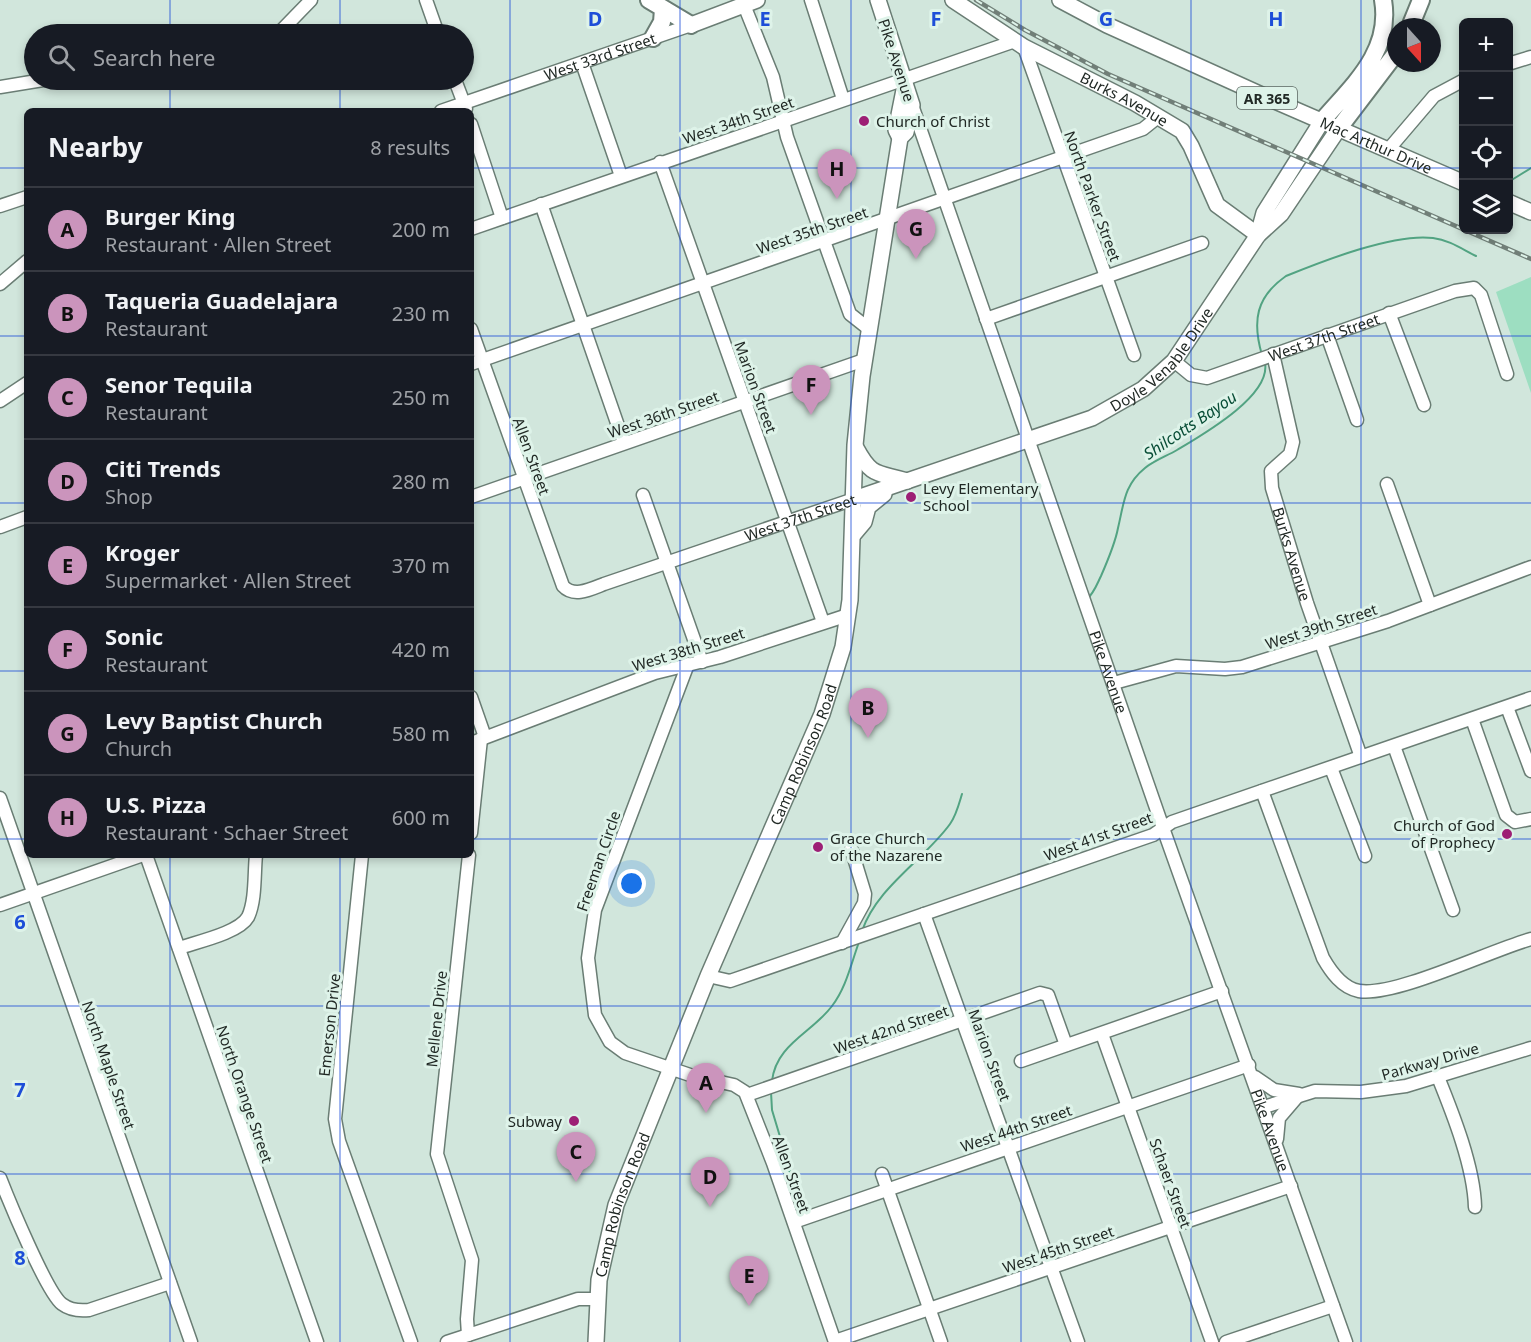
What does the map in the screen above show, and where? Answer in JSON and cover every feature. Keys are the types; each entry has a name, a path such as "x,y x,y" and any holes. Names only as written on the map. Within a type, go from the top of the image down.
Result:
{"highway":[{"path":"1322,121 1370,66 1378,51 1385,24 1383,0"},
{"path":"1413,18 1420,0"},
{"path":"656,4 691,26"},
{"path":"653,38 662,22 656,4"},
{"path":"1339,128 1387,65"}],"main road":[{"name":"Pike Avenue","path":"878,0 912,105"},
{"name":"Burks Avenue","path":"953,0 1019,44 1182,131 1187,137 1216,205 1258,236"},
{"name":"Mac Arthur Drive","path":"1060,0 1107,25 1459,181"},
{"name":"West 33rd Street","path":"691,26 751,2"},
{"name":"Camp Robinson Road","path":"596,1342 603,1253 616,1205 708,976 822,714 840,662 848,615 855,446 864,360 900,138 896,130 904,82"},
{"name":"Camp Robinson Road","path":"900,138 906,132 912,105"},
{"name":"Doyle Venable Drive","path":"1258,236 1264,213 1322,121"},
{"name":"Doyle Venable Drive","path":"1029,440 1109,410 1143,389 1174,361 1258,236 1281,214 1339,128"},
{"path":"1513,204 1531,212"},
{"name":"West 37th Street","path":"854,499 1029,440"},
{"path":"855,446 868,469 900,483"},
{"path":"853,535 864,522 868,507 900,483"}],"street":[{"path":"288,24 311,0"},
{"path":"426,0 434,24"},
{"path":"811,0 843,99"},
{"path":"751,2 788,137 823,242 850,314 869,329"},
{"name":"West 33rd Street","path":"465,107 582,63 691,26"},
{"name":"West 34th Street","path":"474,228 843,99 904,82 1019,44"},
{"name":"North Parker Street","path":"1019,44 1063,157 1134,355"},
{"path":"1513,63 1531,57"},
{"path":"582,63 621,176"},
{"path":"0,87 24,83"},
{"path":"1388,150 1434,96 1459,83"},
{"path":"459,90 465,107"},
{"name":"Pike Avenue","path":"912,105 1163,828 1346,1342"},
{"name":"West 35th Street","path":"477,362 1143,129 1158,117"},
{"path":"474,133 502,218"},
{"name":"Marion Street","path":"660,162 823,622"},
{"path":"0,206 24,198"},
{"path":"541,204 624,443"},
{"path":"986,319 1202,243"},
{"path":"0,284 24,264"},
{"name":"West 37th Street","path":"1174,361 1191,375 1207,378 1455,291 1477,290 1507,374"},
{"path":"1389,313 1424,405"},
{"path":"1327,335 1357,420"},
{"name":"Allen Street","path":"474,346 477,362 525,478 563,586 570,592"},
{"name":"Burks Avenue","path":"1267,356 1293,442 1290,454 1271,471 1270,478 1320,641 1361,757"},
{"name":"West 36th Street","path":"474,496 864,360"},
{"path":"0,401 24,385"},
{"path":"1387,484 1430,604"},
{"path":"643,495 702,662"},
{"name":"West 37th Street","path":"570,592 596,587 854,499"},
{"path":"0,527 24,519"},
{"name":"West 39th Street","path":"1114,683 1176,666 1242,668 1531,567"},
{"name":"West 38th Street","path":"479,740 655,673 702,662 848,615"},
{"name":"Freeman Circle","path":"670,1068 625,1053 602,1033 595,1015 588,958 593,919 601,890 688,664"},
{"name":"West 41st Street","path":"708,976 730,981 846,942 1153,835 1172,822 1531,698"},
{"path":"1507,707 1531,771"},
{"path":"474,713 479,740 474,798"},
{"path":"1472,719 1506,815 1515,822 1531,819"},
{"path":"1394,746 1453,910"},
{"path":"1331,768 1365,856"},
{"path":"1262,790 1323,958 1336,977 1352,989 1367,991 1391,988 1531,939"},
{"name":"North Maple Street","path":"0,798 190,1342"},
{"path":"846,942 864,903 865,894 851,848"},
{"path":"0,905 135,858"},
{"name":"North Orange Street","path":"145,858 179,948 317,1342"},
{"path":"179,948 238,927 246,920 250,909 256,858"},
{"name":"Emerson Drive","path":"362,858 335,1119 339,1140 411,1342"},
{"name":"Mellene Drive","path":"468,1335 467,1319 472,1260 437,1154 469,858"},
{"name":"Marion Street","path":"924,914 1078,1342"},
{"path":"1021,1061 1102,1035 1222,991"},
{"name":"West 42nd Street","path":"747,1095 1040,993 1046,994 1066,1045"},
{"name":"Schaer Street","path":"1102,1035 1212,1342"},
{"name":"Parkway Drive","path":"1264,1107 1316,1091 1377,1091 1438,1077 1531,1048"},
{"path":"670,1068 734,1085 747,1095"},
{"name":"Parkway Drive","path":"1251,1070 1274,1090 1300,1095"},
{"name":"West 44th Street","path":"794,1222 1127,1106 1251,1070"},
{"path":"1438,1077 1450,1106 1474,1192 1474,1207"},
{"name":"Allen Street","path":"747,1095 835,1341"},
{"path":"1277,1145 1276,1130 1279,1118 1300,1095"},
{"path":"882,1174 941,1342"},
{"path":"0,1178 37,1261 62,1304 79,1311 89,1310 170,1283"},
{"name":"West 45th Street","path":"835,1341 1291,1186"},
{"path":"447,1342 579,1299 598,1299"},
{"path":"1226,1342 1333,1306"}],"green space":[{"path":"1531,277 1531,393 1496,292"}],"waterway":[{"name":"Shilcotts Bayou","path":"1512,180 1531,168"},
{"name":"Shilcotts Bayou","path":"1262,355 1257,331 1259,311 1268,292 1286,276 1379,244 1417,238 1444,241 1476,256"},
{"name":"Shilcotts Bayou","path":"1087,599 1092,594 1111,552 1126,495 1138,474 1233,413 1257,388 1264,376 1265,363"},
{"path":"862,931 878,901 950,824 956,814 962,794"},
{"path":"772,1081 775,1068 787,1048 824,1015 837,999 845,984 859,942"},
{"path":"771,1092 772,1110 790,1170 785,1181"}],"railway":[{"path":"976,0 1025,30 1108,74 1531,259"}],"place":[{"name":"Church of Christ","path":"864,121"},
{"name":"U.S. Pizza","path":"837,199"},
{"name":"Levy Baptist Church","path":"916,259"},
{"name":"Sonic","path":"811,415"},
{"name":"Levy Elementary School","path":"911,497"},
{"name":"Taqueria Guadelajara","path":"868,738"},
{"name":"Church of God of Prophecy","path":"1507,834"},
{"name":"Grace Church of the Nazarene","path":"818,847"},
{"name":"Burger King","path":"706,1113"},
{"name":"Subway","path":"574,1121"},
{"name":"Senor Tequila","path":"576,1182"},
{"name":"Citi Trends","path":"710,1207"},
{"name":"Kroger","path":"749,1306"}]}
